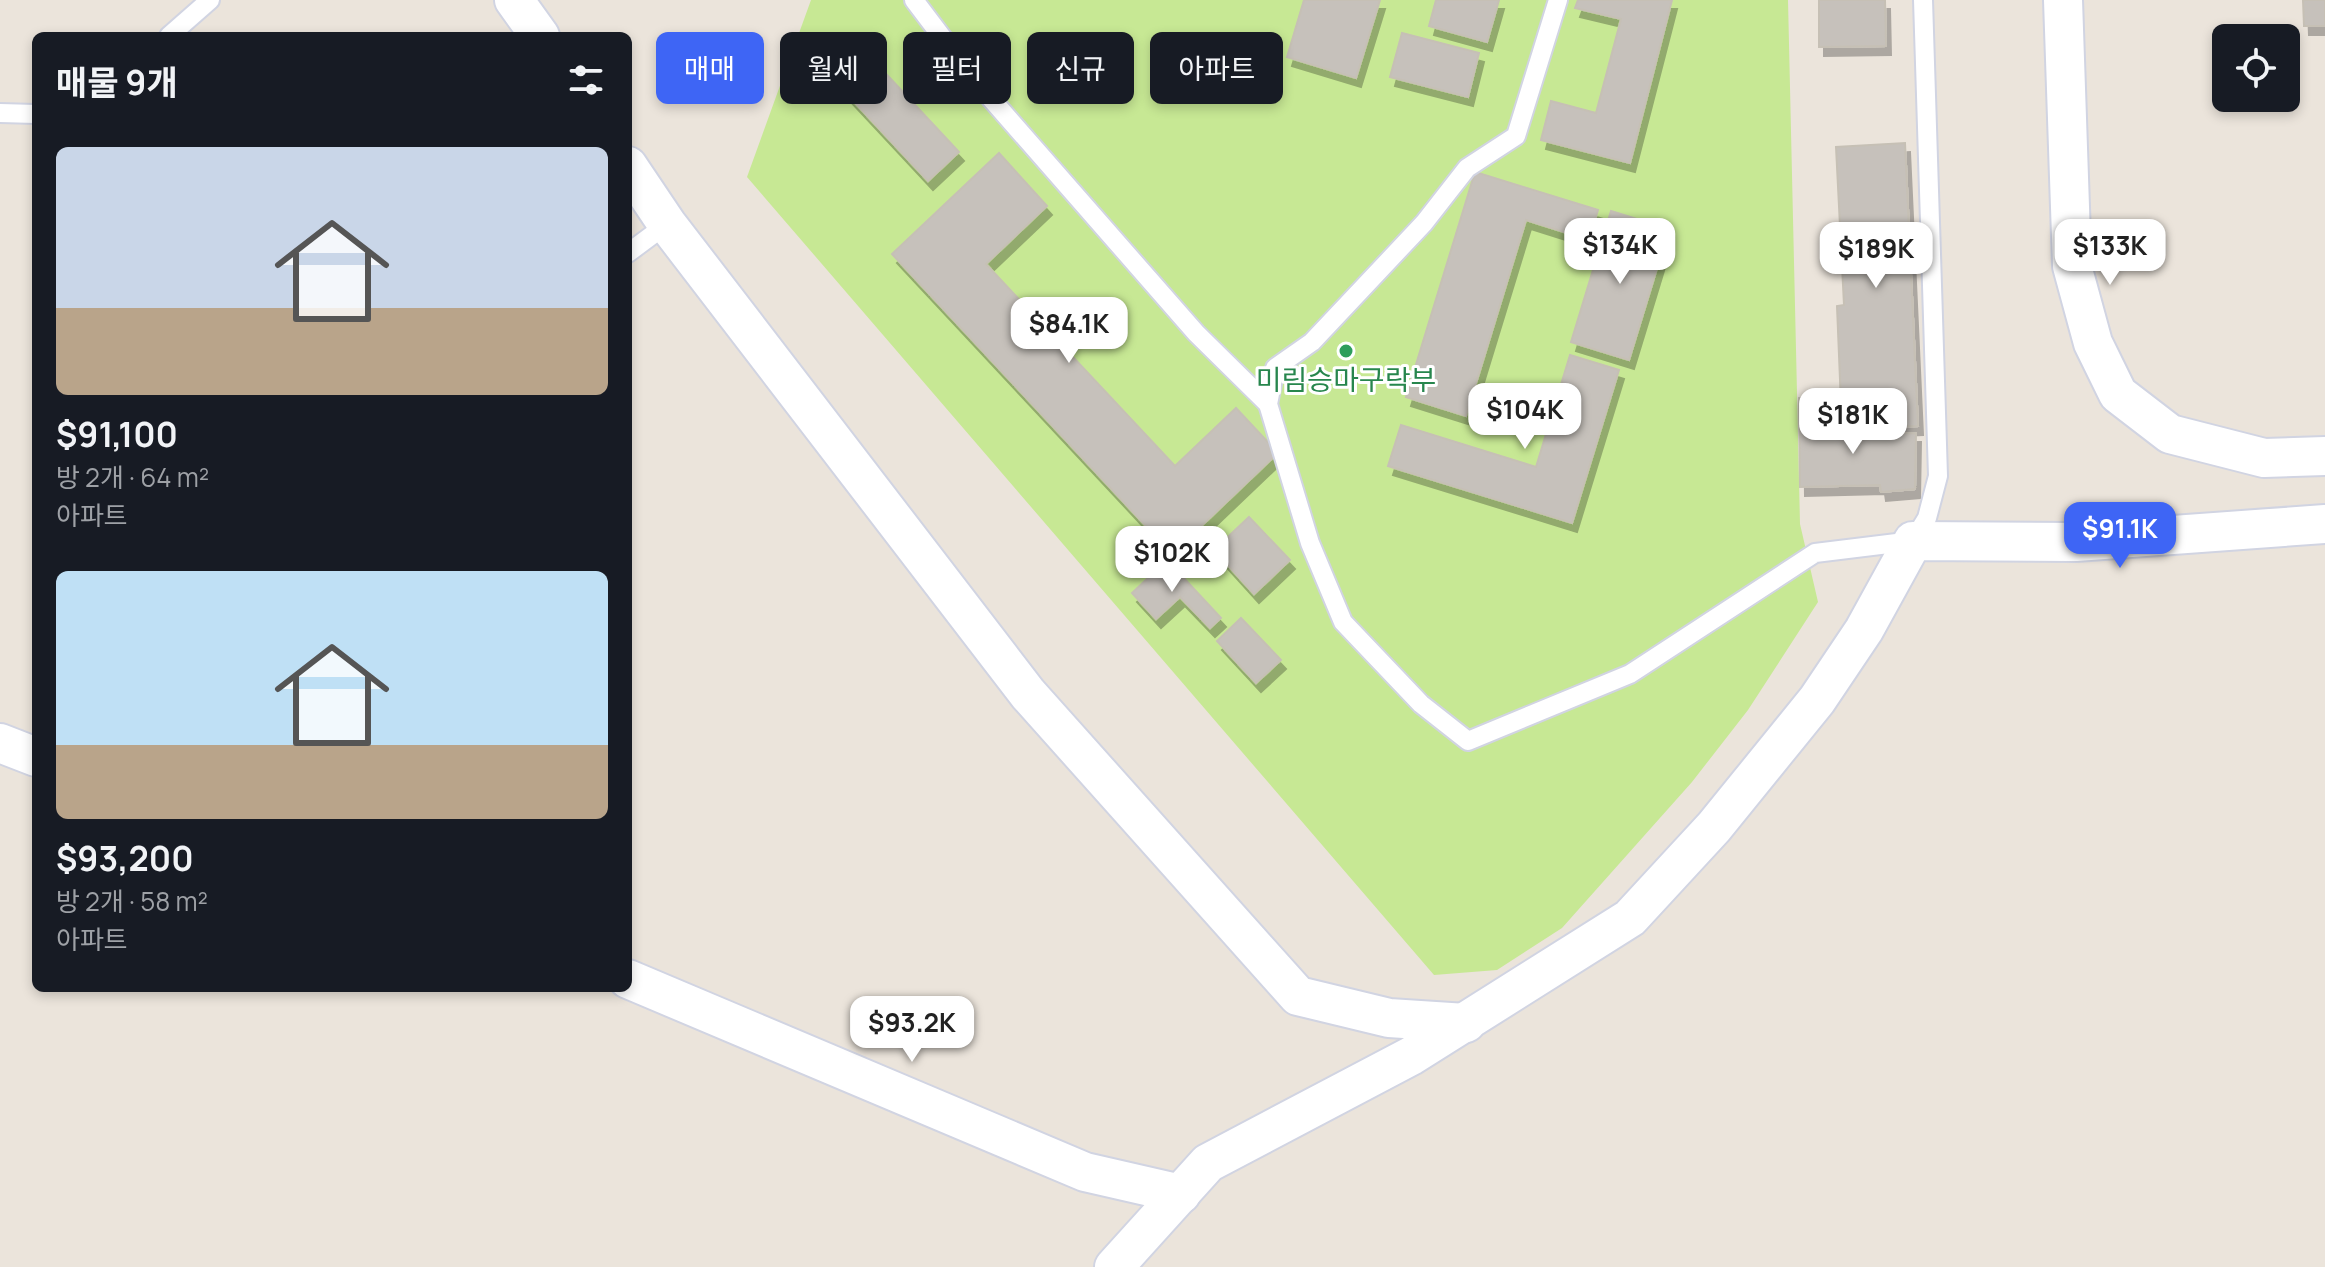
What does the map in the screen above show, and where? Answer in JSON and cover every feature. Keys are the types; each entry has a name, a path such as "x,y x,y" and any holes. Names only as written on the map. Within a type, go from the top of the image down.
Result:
{"street":[{"path":"514,0 537,32"},
{"path":"2063,0 2072,266 2093,343 2118,394 2170,434 2264,458 2325,456"},
{"path":"632,172 667,224 1028,694 1298,996 1389,1018 1466,1023"},
{"path":"1114,1267 1208,1163 1466,1023 1630,918 1714,827 1817,700 1864,630 1913,541 2076,542 2325,524"},
{"path":"0,743 32,755"},
{"path":"632,981 1085,1172 1181,1194"}],"lane":[{"path":"174,32 210,0"},
{"path":"914,0 973,78 1196,333 1268,404"},
{"path":"1558,0 1516,136 1467,168 1424,223 1312,342 1275,368 1268,404 1310,543 1343,622 1421,704 1468,741 1630,674 1815,553 1913,541 1927,518 1938,476 1923,0"},
{"path":"0,113 32,114"},
{"path":"632,250 667,224"}],"green space":[{"name":"미림승마구락부","path":"811,0 1788,0 1800,524 1818,602 1748,710 1692,782 1562,928 1497,970 1434,975 747,177 780,86 780,104 887,104 887,32 799,32"}],"building":[{"path":"1304,0 1380,0 1356,78 1287,57"},
{"path":"1436,0 1499,0 1487,42 1429,26"},
{"path":"1578,0 1672,0 1630,163 1541,140 1551,101 1596,113 1621,19 1575,8"},
{"path":"1819,0 1885,0 1886,46 1819,47"},
{"path":"2303,0 2325,0 2325,26 2304,26"},
{"path":"1402,33 1479,53 1468,97 1390,77"},
{"path":"887,75 903,92 903,104 914,104 959,152 928,181 856,104 887,104"},
{"path":"1905,143 1918,426 1842,429 1837,306 1844,305 1836,147"},
{"path":"999,153 1047,206 986,264 1175,466 1236,408 1278,453 1172,554 892,254"},
{"path":"1475,172 1598,210 1589,240 1526,220 1466,416 1406,397"},
{"path":"1611,211 1669,229 1629,360 1571,342"},
{"path":"1570,355 1619,370 1572,523 1388,466 1401,425 1536,467"},
{"path":"1799,398 1815,399 1815,410 1823,410 1823,434 1916,433 1915,489 1881,492 1880,485 1800,487"},
{"path":"1249,517 1290,560 1254,594 1214,550"},
{"path":"1167,560 1221,618 1210,628 1180,597 1156,619 1132,593"},
{"path":"1241,618 1281,660 1256,683 1217,641"}],"place":[{"name":"미림승마구락부","path":"1346,351"}]}
